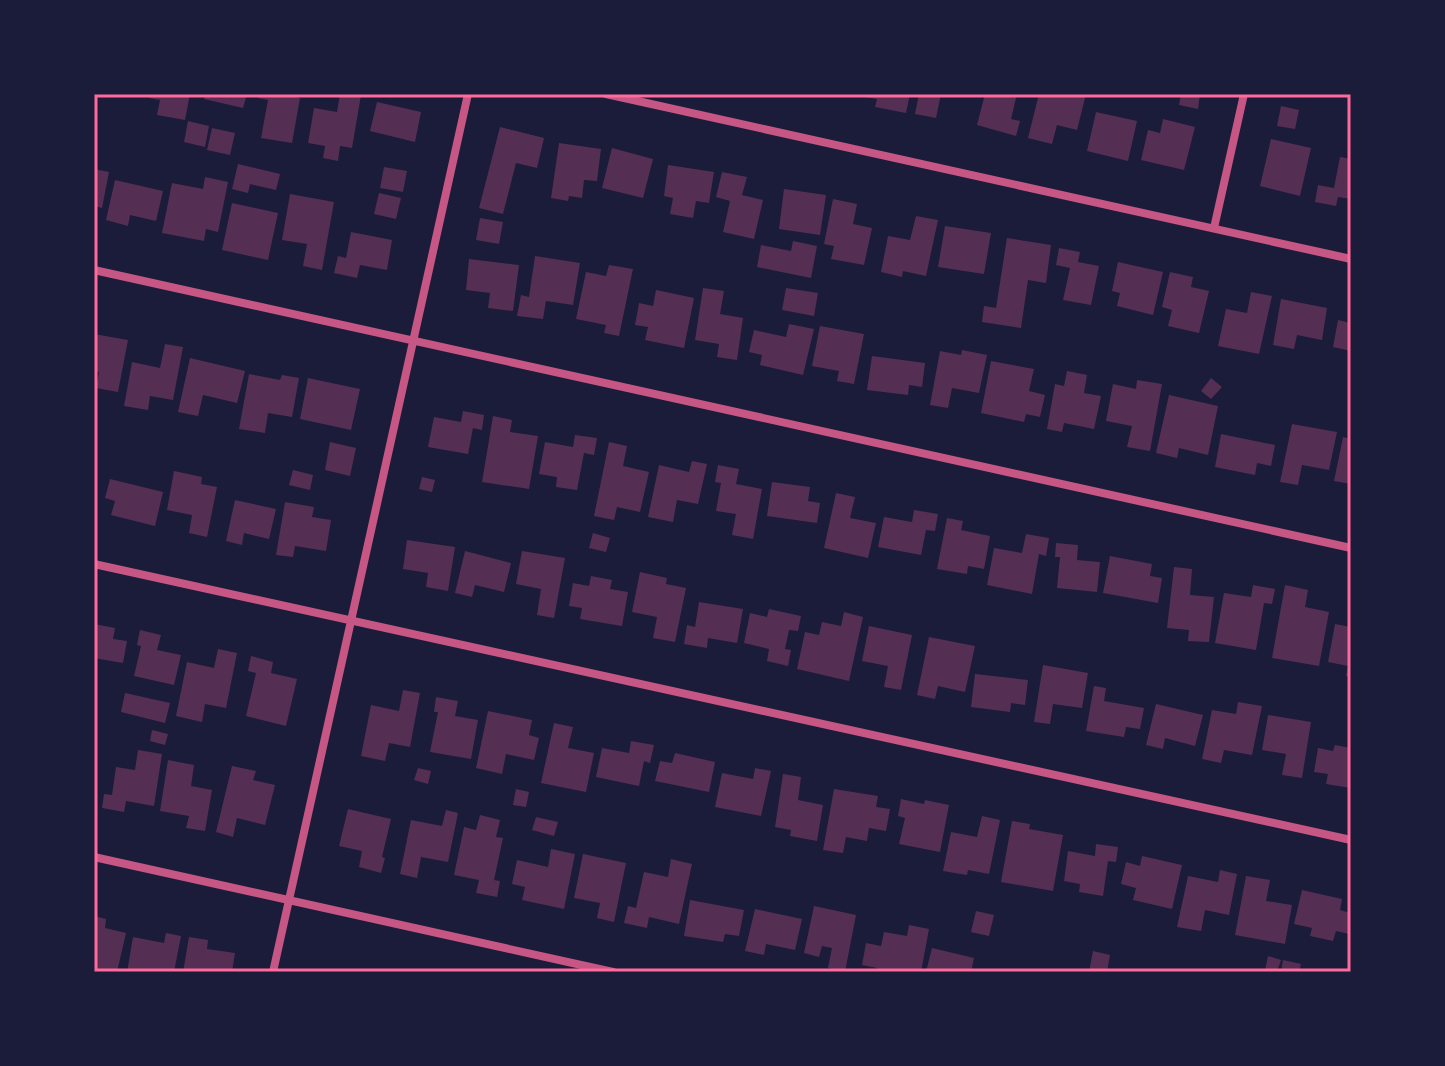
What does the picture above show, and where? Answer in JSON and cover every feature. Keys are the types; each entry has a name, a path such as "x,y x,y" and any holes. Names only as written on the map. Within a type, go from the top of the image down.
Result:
{"street":[{"path":"273,972 468,94"},
{"path":"606,94 1351,259"},
{"path":"1214,228 1244,94"},
{"path":"94,270 1351,548"},
{"path":"94,564 1351,840"},
{"path":"94,857 613,972"}],"building":[{"path":"150,94 190,94 185,120 157,115 160,100 149,98"},
{"path":"205,94 247,94 243,108 204,99"},
{"path":"259,94 300,98 292,143 261,138 268,100 258,98"},
{"path":"340,94 361,95 352,148 340,146 338,161 323,158 325,146 308,143 314,108 337,112"},
{"path":"857,94 910,94 906,113 875,107 877,99"},
{"path":"919,94 941,94 936,118 915,114"},
{"path":"985,94 1017,94 1011,119 1020,121 1016,136 977,125"},
{"path":"1039,94 1086,94 1077,130 1057,125 1052,144 1028,138"},
{"path":"1181,94 1200,94 1198,109 1179,105"},
{"path":"377,102 421,112 415,142 370,131"},
{"path":"1281,106 1299,110 1295,129 1277,126"},
{"path":"1096,112 1137,121 1128,161 1087,151"},
{"path":"1163,119 1195,127 1184,170 1141,160 1148,130 1160,133"},
{"path":"188,121 209,126 205,147 184,142"},
{"path":"500,127 544,138 537,168 516,163 503,214 479,208"},
{"path":"212,128 235,133 230,155 207,150"},
{"path":"1271,139 1311,148 1300,196 1260,186"},
{"path":"559,143 601,149 597,181 584,180 582,198 569,196 568,201 551,198"},
{"path":"612,148 653,159 643,198 602,188"},
{"path":"1340,157 1351,159 1351,199 1338,197 1336,206 1315,202 1318,185 1334,188"},
{"path":"238,164 280,174 276,190 250,184 248,193 232,189"},
{"path":"668,165 714,172 709,203 696,201 693,218 670,214 673,198 664,196"},
{"path":"384,167 407,171 403,192 380,188"},
{"path":"94,169 109,172 102,208 94,206"},
{"path":"722,172 747,177 742,195 763,200 754,239 723,232 730,201 716,197"},
{"path":"205,177 228,182 218,232 206,229 204,241 162,233 172,183 203,189"},
{"path":"115,180 163,191 156,221 130,215 128,226 106,220"},
{"path":"784,189 826,195 820,235 779,229"},
{"path":"379,193 401,198 396,219 374,214"},
{"path":"290,194 334,202 322,270 303,266 307,244 282,240"},
{"path":"833,199 857,204 853,224 872,228 864,265 831,259 834,246 824,244"},
{"path":"232,203 278,213 268,260 222,250"},
{"path":"916,216 938,220 926,276 903,271 902,277 881,272 888,236 910,240"},
{"path":"480,218 503,222 499,244 476,240"},
{"path":"945,226 991,233 984,274 938,267"},
{"path":"351,232 392,240 387,270 360,265 357,278 334,273 338,256 346,258"},
{"path":"1007,238 1051,245 1046,283 1028,280 1021,328 982,322 984,306 996,308"},
{"path":"793,241 817,246 811,278 757,267 761,245 791,251"},
{"path":"1059,248 1080,252 1078,262 1099,266 1091,305 1063,300 1070,268 1056,265"},
{"path":"535,256 580,263 573,305 546,301 543,319 517,316 521,295 529,297"},
{"path":"469,259 519,265 513,311 488,308 490,293 466,290"},
{"path":"1118,262 1163,272 1153,315 1117,306 1120,293 1112,291"},
{"path":"609,265 633,269 619,336 604,333 606,325 576,319 586,272 606,276"},
{"path":"1170,272 1193,277 1191,287 1209,291 1199,333 1168,326 1172,310 1162,307"},
{"path":"703,288 724,291 720,314 743,318 737,360 717,357 719,344 695,340"},
{"path":"786,288 818,293 814,316 782,310"},
{"path":"656,290 694,298 684,348 645,340 648,327 635,325 639,303 653,306"},
{"path":"1251,292 1272,296 1259,354 1218,346 1226,309 1247,313"},
{"path":"1281,299 1327,308 1322,340 1297,335 1294,349 1273,345"},
{"path":"1338,320 1351,323 1351,351 1333,347"},
{"path":"789,324 814,329 803,375 760,365 762,355 749,352 754,330 786,337"},
{"path":"820,326 864,334 854,384 837,381 839,371 812,366"},
{"path":"94,334 128,340 118,392 96,388 99,372 94,371"},
{"path":"165,344 183,347 173,400 150,396 148,410 124,406 132,362 160,368"},
{"path":"962,350 987,355 979,393 952,388 948,408 930,405 940,351 961,355"},
{"path":"872,356 925,363 922,387 909,385 908,395 867,390"},
{"path":"190,358 245,371 237,403 203,395 198,416 178,412"},
{"path":"991,361 1034,369 1029,391 1045,395 1040,417 1026,414 1024,422 981,413"},
{"path":"1067,371 1087,375 1084,393 1101,396 1094,429 1064,423 1062,432 1047,429 1055,384 1064,386"},
{"path":"249,374 280,380 282,375 299,378 292,417 268,413 265,433 239,429"},
{"path":"308,378 360,389 351,430 300,419"},
{"path":"1211,378 1222,387 1211,399 1201,391"},
{"path":"1137,380 1162,384 1150,451 1127,447 1132,426 1106,421 1113,384 1136,389"},
{"path":"1169,395 1218,406 1208,455 1179,448 1177,458 1156,453"},
{"path":"463,411 484,415 482,430 473,428 468,454 428,447 434,417 461,422"},
{"path":"493,416 512,420 510,432 538,436 529,489 482,482"},
{"path":"1292,424 1337,432 1329,470 1302,465 1298,485 1280,482"},
{"path":"1221,434 1275,445 1271,466 1257,463 1255,475 1215,467"},
{"path":"575,435 597,438 594,455 584,453 577,490 556,487 557,477 539,474 545,442 573,447"},
{"path":"1343,437 1351,439 1351,484 1334,481"},
{"path":"330,442 356,448 350,476 325,470"},
{"path":"609,442 627,446 623,466 649,472 640,512 617,507 614,520 594,516"},
{"path":"692,461 707,464 698,504 677,500 673,522 648,517 659,465 689,472"},
{"path":"718,465 739,469 736,484 762,489 753,539 732,535 736,514 716,511 721,483 715,482"},
{"path":"293,470 313,475 310,490 289,485"},
{"path":"174,471 202,477 201,484 217,487 207,537 189,533 192,515 167,510"},
{"path":"422,477 435,480 432,492 419,489"},
{"path":"110,479 163,492 155,526 111,515 115,501 105,498"},
{"path":"772,482 810,487 808,501 820,503 817,523 767,516"},
{"path":"836,493 855,497 850,518 876,523 868,558 824,548"},
{"path":"235,500 276,509 269,539 244,533 242,545 226,541"},
{"path":"285,502 314,507 312,517 331,520 326,551 295,546 293,557 276,555"},
{"path":"914,510 938,514 935,531 926,530 921,555 878,547 884,517 912,522"},
{"path":"947,518 963,521 961,530 990,536 984,569 968,566 967,574 937,569"},
{"path":"593,533 610,538 606,552 589,548"},
{"path":"1026,534 1049,538 1046,556 1039,554 1032,594 987,585 994,548 1022,553"},
{"path":"407,540 455,547 448,591 426,587 428,573 403,569"},
{"path":"1056,543 1078,545 1077,560 1100,562 1097,592 1057,588 1060,557 1055,557"},
{"path":"465,551 511,563 504,592 475,585 472,597 455,593"},
{"path":"522,551 565,558 554,618 537,615 541,589 516,584"},
{"path":"1110,556 1152,564 1150,576 1162,578 1158,603 1103,593"},
{"path":"1174,567 1192,569 1190,595 1214,597 1209,642 1188,641 1189,630 1167,628"},
{"path":"640,572 667,578 666,584 686,588 675,642 653,638 657,617 632,612"},
{"path":"591,576 612,580 610,589 628,592 622,626 580,619 582,608 569,606 573,583 589,586"},
{"path":"1253,585 1275,589 1272,604 1264,603 1256,650 1215,643 1224,593 1251,597"},
{"path":"1285,585 1308,590 1305,607 1329,612 1319,666 1272,658"},
{"path":"699,602 743,609 737,643 708,638 707,648 684,644 687,625 695,627"},
{"path":"769,609 801,616 798,631 789,630 785,649 791,650 788,666 767,661 769,649 744,643 750,613 767,617"},
{"path":"844,612 863,617 849,681 797,669 805,632 819,635 822,622 841,626"},
{"path":"94,624 115,628 113,639 127,641 123,663 94,658"},
{"path":"1335,624 1351,627 1351,677 1346,676 1348,666 1328,662"},
{"path":"869,626 912,635 901,690 884,687 888,666 862,661"},
{"path":"140,630 161,635 157,650 181,655 174,685 134,676 141,646 137,645"},
{"path":"929,637 975,646 965,692 938,686 935,699 917,695"},
{"path":"218,649 237,653 226,708 205,704 202,722 176,716 187,662 214,668"},
{"path":"251,656 273,662 271,673 297,679 286,726 246,716 256,673 248,671"},
{"path":"1043,665 1088,673 1082,708 1053,704 1050,724 1034,722"},
{"path":"975,674 1028,680 1025,705 1011,703 1010,712 971,707"},
{"path":"1094,686 1106,688 1104,701 1144,708 1140,729 1126,727 1124,737 1086,731"},
{"path":"403,690 420,693 410,747 389,743 385,761 361,756 371,705 399,711"},
{"path":"125,693 170,703 165,723 121,712"},
{"path":"436,697 458,701 455,716 478,720 471,759 430,752 438,712 434,712"},
{"path":"1238,702 1262,706 1252,755 1224,750 1221,763 1202,759 1212,710 1236,714"},
{"path":"1156,704 1203,715 1195,746 1165,738 1163,749 1146,745"},
{"path":"488,711 532,720 529,735 539,738 534,760 506,754 502,774 476,768"},
{"path":"1268,715 1311,722 1302,778 1282,775 1286,754 1262,750"},
{"path":"554,723 573,727 568,748 594,753 586,792 541,783"},
{"path":"152,730 168,734 165,745 150,741"},
{"path":"631,741 654,745 650,763 644,761 639,786 596,777 602,748 629,753"},
{"path":"1335,745 1351,748 1351,788 1326,784 1328,774 1314,772 1318,748 1333,751"},
{"path":"138,750 162,754 154,806 126,801 124,812 102,808 104,794 112,795 116,767 135,770"},
{"path":"675,753 715,762 709,792 655,781 660,761 672,763"},
{"path":"168,760 194,765 191,786 212,790 205,831 186,828 189,816 160,811"},
{"path":"232,766 256,771 253,780 275,785 265,825 237,818 233,837 216,832"},
{"path":"418,768 431,771 428,784 414,780"},
{"path":"755,768 771,771 761,816 715,807 722,773 753,779"},
{"path":"783,774 801,777 798,800 823,805 817,841 790,836 791,830 775,827"},
{"path":"516,789 529,792 526,807 513,805"},
{"path":"834,789 878,796 876,807 890,809 886,831 869,828 867,841 846,837 843,853 823,850"},
{"path":"901,799 949,805 940,852 899,844 905,818 898,816"},
{"path":"348,809 391,819 381,873 359,867 362,851 339,846"},
{"path":"446,810 458,813 448,862 421,857 417,878 400,874 411,820 442,826"},
{"path":"480,815 500,820 496,837 503,838 494,880 500,881 497,897 476,893 479,880 454,875 464,827 476,830"},
{"path":"982,816 1000,820 989,874 968,870 967,875 943,871 951,832 977,837"},
{"path":"536,817 558,822 554,836 532,830"},
{"path":"1012,821 1030,824 1029,829 1063,835 1053,891 1001,882"},
{"path":"1096,844 1118,847 1116,862 1108,861 1103,896 1079,892 1080,884 1064,881 1068,851 1095,856"},
{"path":"551,849 575,854 564,909 522,900 525,887 512,884 517,860 548,867"},
{"path":"583,854 626,863 614,922 597,918 600,903 574,898"},
{"path":"1142,856 1182,865 1172,909 1133,900 1136,888 1121,884 1126,862 1140,866"},
{"path":"671,859 692,864 679,924 649,917 647,928 624,923 628,906 636,908 644,872 668,877"},
{"path":"1220,870 1237,874 1229,915 1205,910 1201,931 1177,927 1188,876 1218,882"},
{"path":"1246,876 1270,880 1266,901 1292,905 1285,944 1235,935"},
{"path":"1302,890 1342,899 1340,910 1351,913 1349,934 1336,931 1333,941 1310,936 1312,928 1294,924"},
{"path":"690,900 744,910 739,936 725,934 723,942 684,936"},
{"path":"814,906 856,915 845,972 828,968 832,948 822,946 819,957 804,953"},
{"path":"755,909 802,919 795,950 766,944 764,955 745,951"},
{"path":"976,911 994,915 989,936 971,932"},
{"path":"94,916 106,919 105,928 126,933 117,972 94,972"},
{"path":"909,925 929,929 921,972 876,972 877,968 862,965 866,943 881,946 884,932 907,936"},
{"path":"166,933 181,936 174,972 127,972 133,937 164,943"},
{"path":"189,937 208,940 207,949 235,953 232,972 183,972"},
{"path":"932,948 974,958 971,972 926,972"},
{"path":"1093,951 1110,955 1107,972 1089,972"},
{"path":"1268,956 1281,960 1277,972 1265,970"},
{"path":"1283,960 1301,964 1299,972 1281,972"}]}
